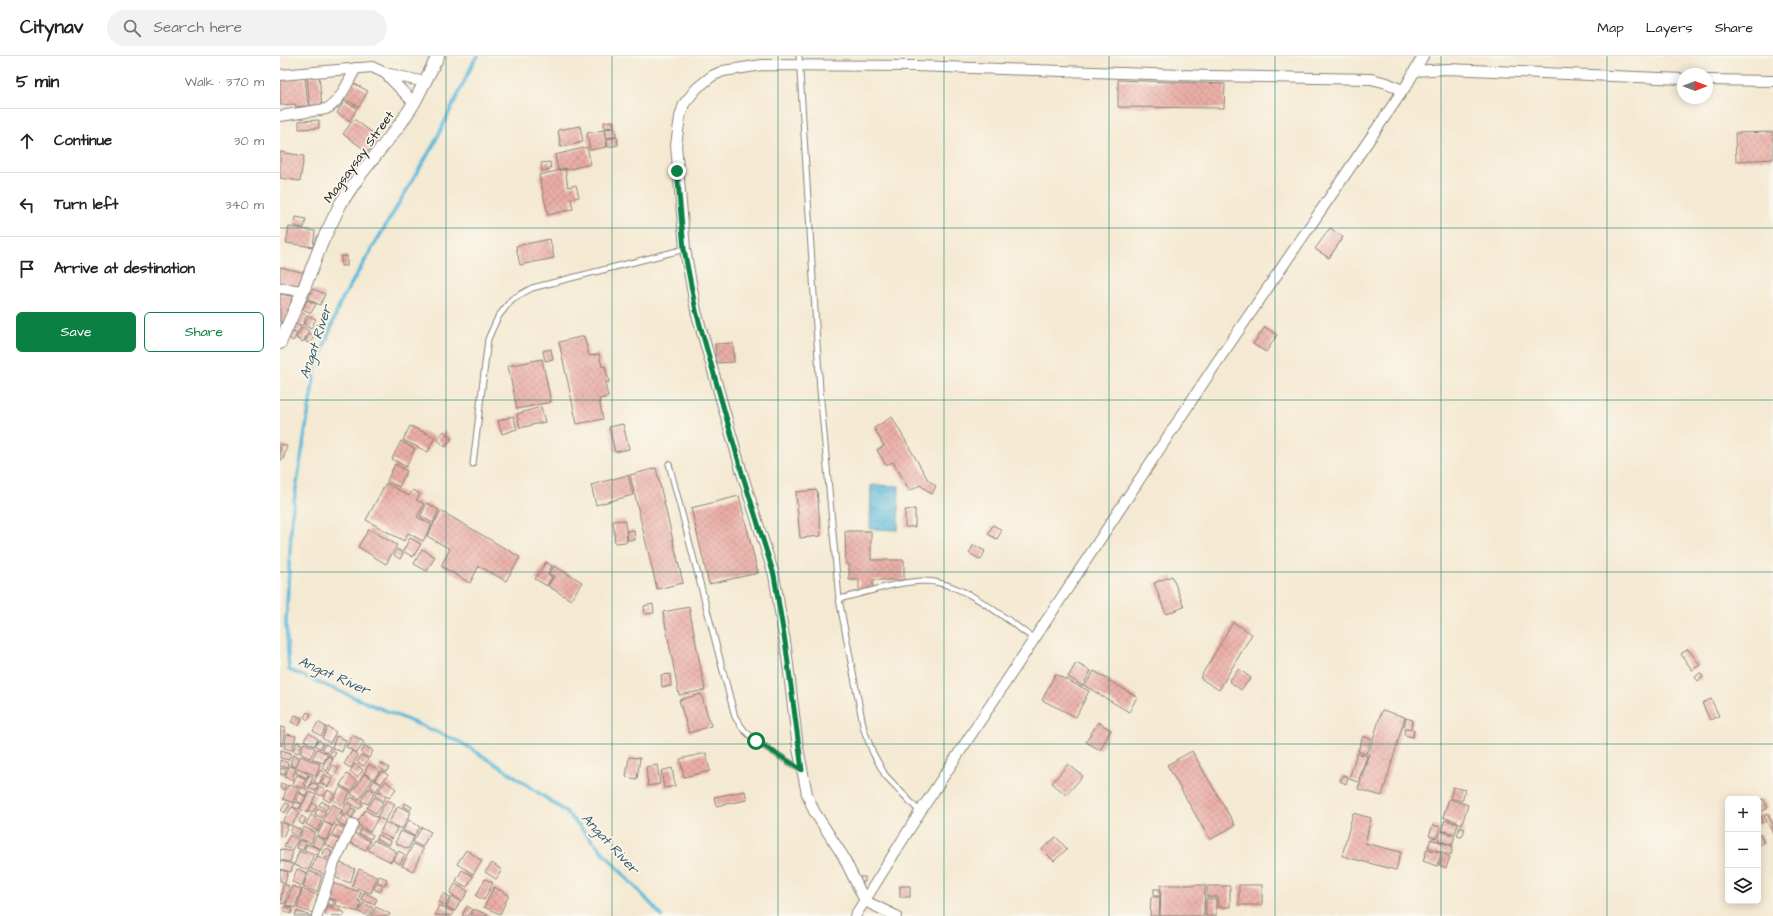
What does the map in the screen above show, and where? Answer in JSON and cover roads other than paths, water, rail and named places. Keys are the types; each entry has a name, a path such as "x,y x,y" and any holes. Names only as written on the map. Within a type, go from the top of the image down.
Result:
{"street":[{"path":"372,56 372,67"},
{"name":"Magsaysay Street","path":"280,344 322,242 341,203 414,103 438,56"},
{"path":"855,916 920,812 1034,639 1215,365 1402,90 1423,56"},
{"path":"896,916 865,901 843,856 814,811 807,794 802,770 786,648 774,575 742,473 698,319 684,249 676,145 680,117 684,104 697,88 712,76 723,71 799,61 1211,76 1371,79 1388,83 1402,90"},
{"path":"280,75 372,67 385,73 425,82"},
{"path":"280,116 331,107 356,68"},
{"path":"1414,70 1454,69 1677,79"},
{"path":"385,73 414,103"},
{"path":"1713,80 1773,81"},
{"path":"280,288 303,291"},
{"path":"317,916 334,863 353,824"}],"lane":[{"path":"799,61 820,390 839,599 864,730 873,754 885,775 920,812"},
{"path":"473,464 488,339 498,317 512,299 532,288 684,249"},
{"path":"669,464 735,718 744,730 756,741 802,770"},
{"path":"839,599 902,584 926,581 945,584 982,603 1034,639"}],"water":[{"path":"871,485 899,486 898,530 870,529"}],"waterway":[{"name":"Angat River","path":"478,56 475,59 434,144 341,301 315,371 292,514 286,623 289,670 460,742 510,773 566,812 662,916"}]}
